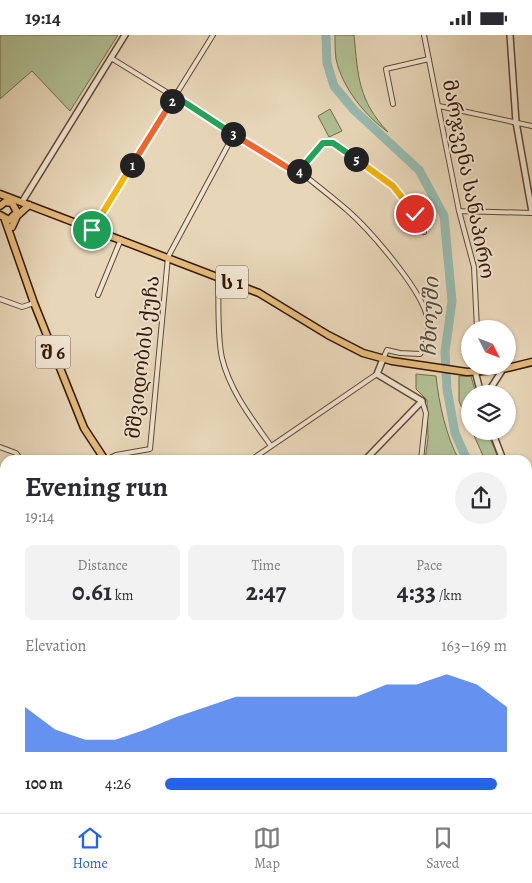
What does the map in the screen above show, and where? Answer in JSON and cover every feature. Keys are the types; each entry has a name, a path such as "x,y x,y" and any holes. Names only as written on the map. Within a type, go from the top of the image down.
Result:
{"main road":[{"name":"ს 1","path":"0,194 260,293 350,347 392,361 461,371"},
{"path":"2,204 11,198"},
{"name":"შ 6","path":"12,239 12,227 16,214 25,203"},
{"path":"12,227 25,203"},
{"path":"2,204 15,205 16,214"},
{"name":"შ 6","path":"16,214 3,218 34,303 84,428 102,455"},
{"name":"ს 1","path":"516,366 532,362"}],"street":[{"path":"25,203 124,35"},
{"path":"92,230 213,35"},
{"name":"მარჯვენა სანაპირო","path":"424,35 459,211 474,267 477,320"},
{"path":"459,211 532,212 516,122 510,35"},
{"path":"111,58 290,169 298,171 354,217 396,265 415,291 426,314 428,329 424,349 420,354 387,350 377,374 258,455"},
{"path":"393,104 386,69 429,59"},
{"path":"439,106 532,127"},
{"path":"168,257 234,134"},
{"path":"298,171 323,143 333,143 393,186 415,214 424,232"},
{"path":"98,295 121,239"},
{"name":"მშვიდობის ქუჩა","path":"116,455 150,449 168,257"},
{"path":"218,277 222,357 231,382 244,406 271,446"},
{"path":"0,299 22,307 34,303"},
{"path":"377,374 422,401 426,413 422,455"},
{"path":"370,455 422,401"},
{"path":"495,440 501,455"},
{"path":"0,447 17,455"}],"green space":[{"path":"0,35 118,35 70,111 32,71 0,99"},
{"path":"335,35 354,35 361,87 371,109 388,132 363,109 343,80 336,59"},
{"path":"330,109 342,131 329,137 318,116"},
{"path":"416,374 436,376 444,419 450,441 457,455 426,455 428,438 427,400 416,389"},
{"path":"459,376 471,376 474,385 461,385 461,406 459,401"},
{"path":"476,440 491,440 497,455 483,455"}],"waterway":[{"name":"ჩხოუში","path":"326,35 327,63 334,86 354,110 419,170 444,216 452,301 445,352 447,389 455,433 465,455"}],"route":[{"path":"92,230 175,96 290,169 298,171 323,143 329,141 393,186 415,214"}]}
